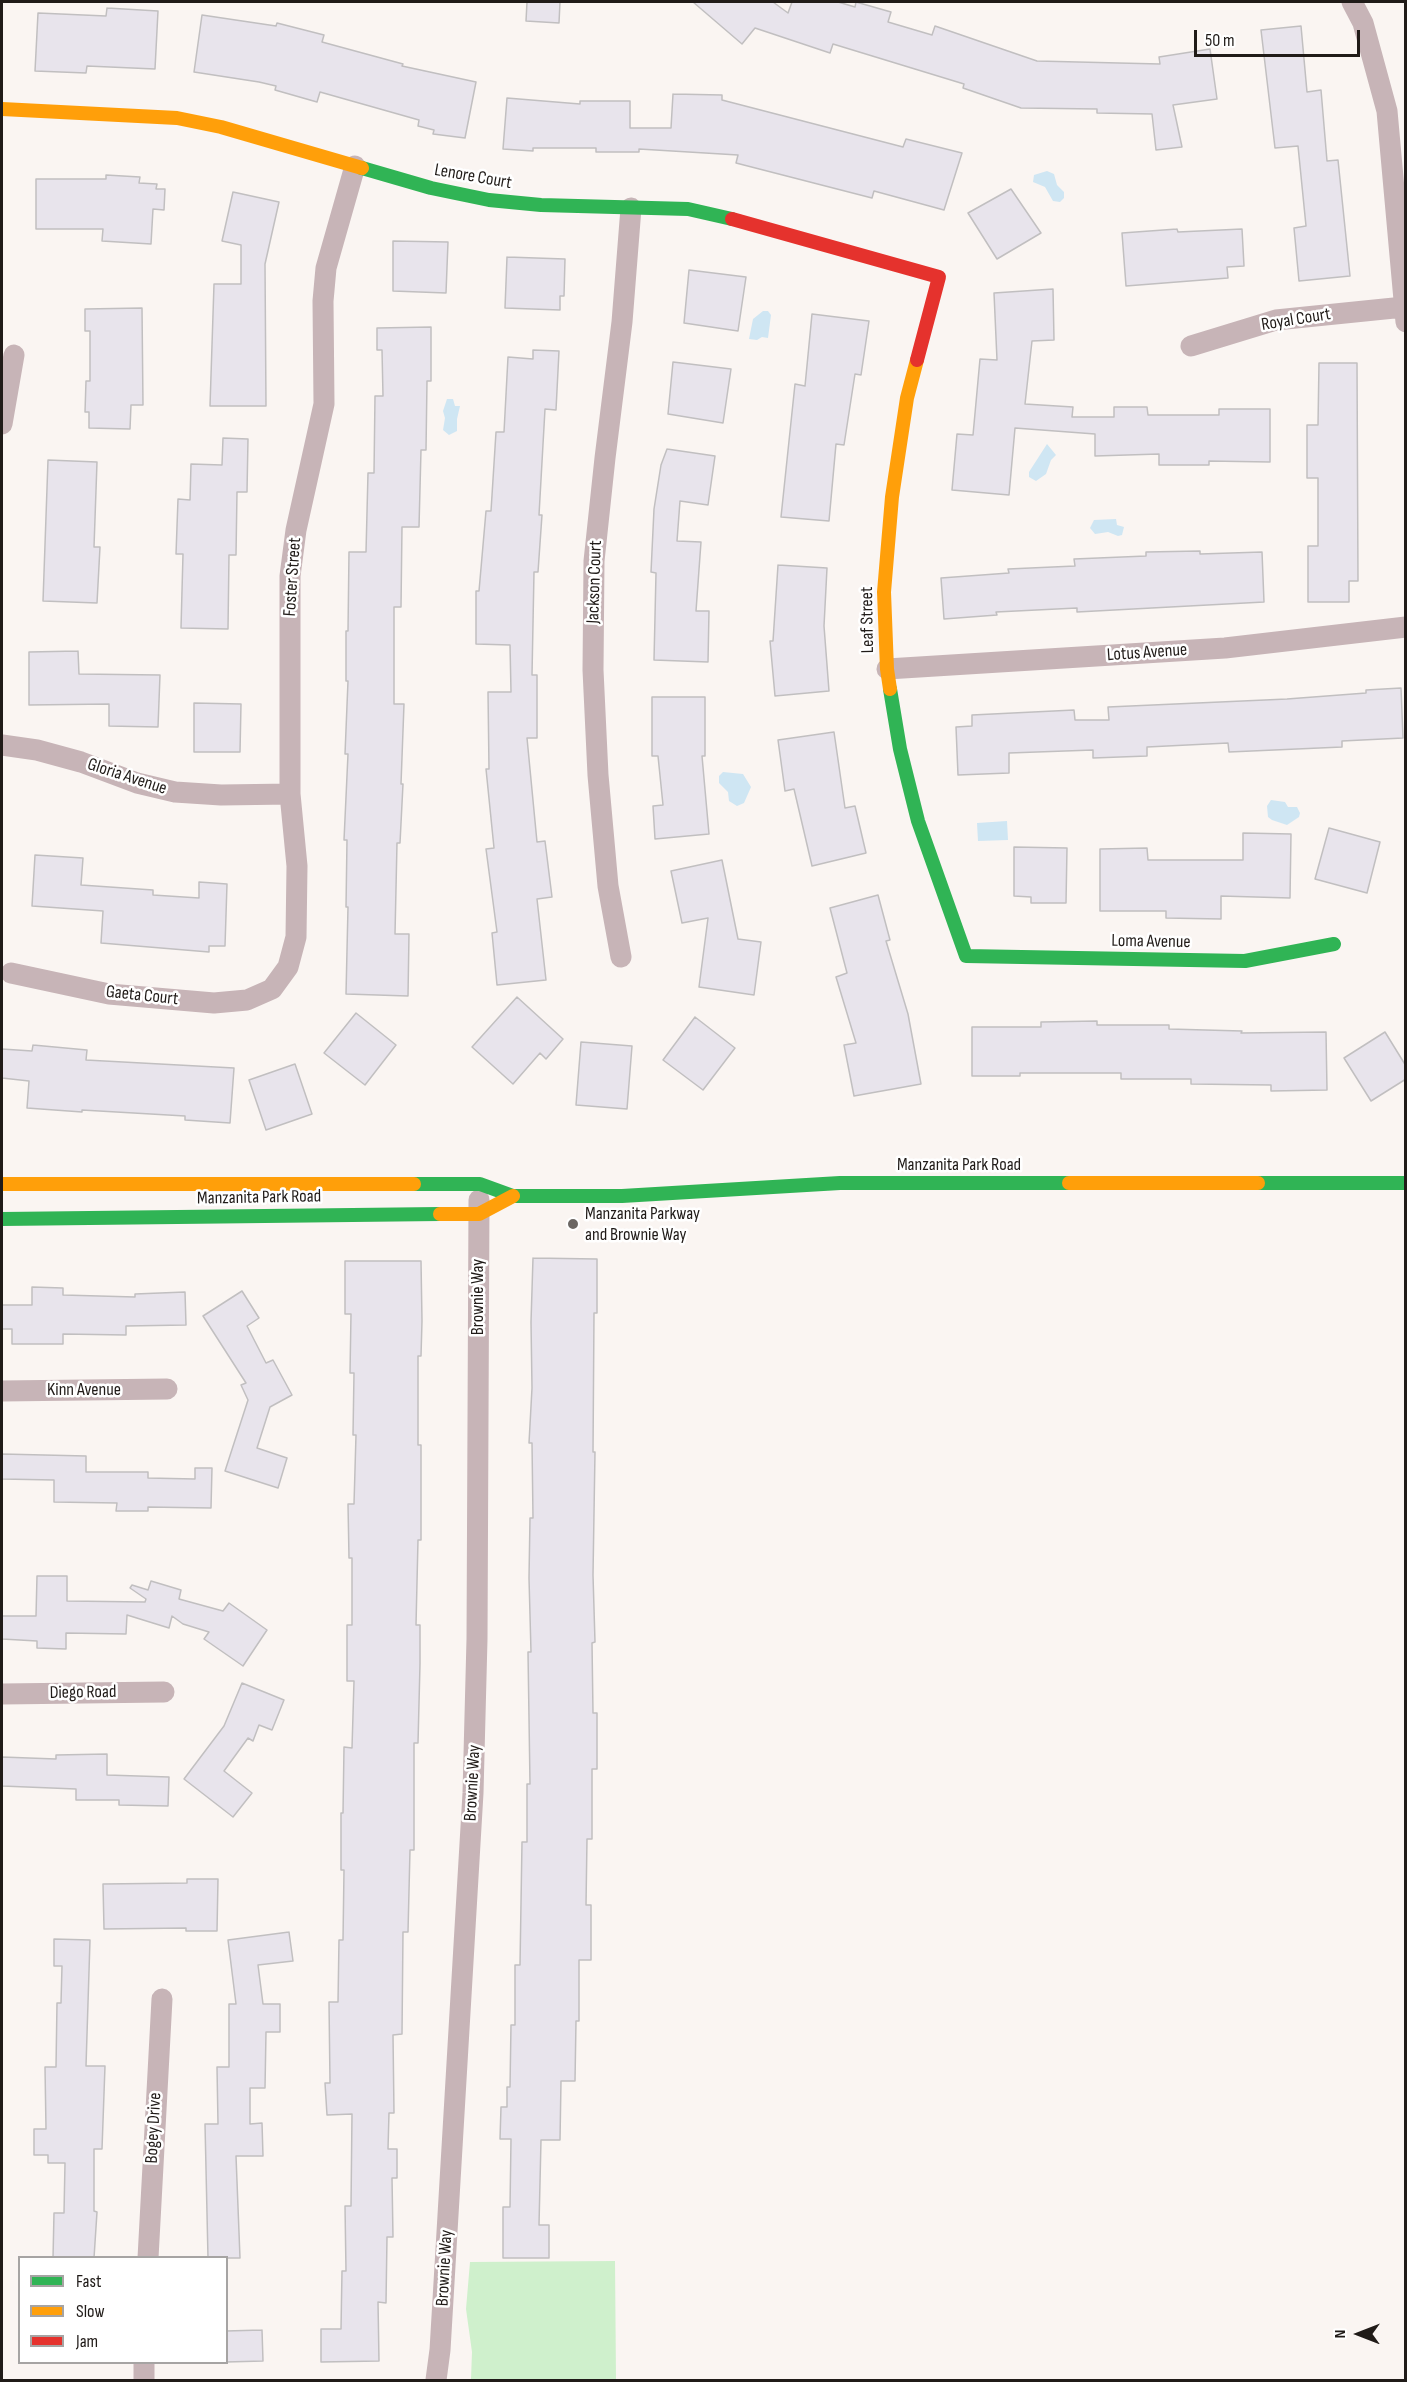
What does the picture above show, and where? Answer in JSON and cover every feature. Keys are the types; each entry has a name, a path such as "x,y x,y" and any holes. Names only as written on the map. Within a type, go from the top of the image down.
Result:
{"street":[{"path":"1352,2 1363,23 1387,111 1405,314"},
{"name":"Lenore Court","path":"2,109 177,118 221,127 431,188 489,200 541,206 688,209 723,216 939,277"},
{"name":"Foster Street","path":"272,988 288,967 296,937 297,866 290,794 290,576 296,530 324,404 323,301 326,268 355,166"},
{"name":"Jackson Court","path":"621,957 608,886 598,776 593,670 594,561 622,322 631,208"},
{"name":"Leaf Street","path":"939,277 907,398 892,497 884,592 888,669 900,749 918,821 966,956"},
{"name":"Royal Court","path":"1191,346 1276,320 1405,314"},
{"path":"2,424 14,355"},
{"name":"Lotus Avenue","path":"888,669 1225,648 1406,627"},
{"name":"Gloria Avenue","path":"2,745 37,750 81,762 137,783 175,792 221,795 290,794"},
{"name":"Loma Avenue","path":"966,956 1245,961 1334,944"},
{"name":"Gaeta Court","path":"11,974 109,994 214,1003 247,1000 272,988"},
{"name":"Manzanita Park Road","path":"2,1184 480,1184 513,1196 622,1196 840,1183 1406,1183"},
{"name":"Brownie Way","path":"436,2380 473,1793 477,1639 478,1214 480,1184"},
{"name":"Manzanita Park Road","path":"2,1219 478,1214 513,1196"},
{"name":"Kinn Avenue","path":"2,1391 166,1389"},
{"name":"Diego Road","path":"2,1694 164,1692"},
{"name":"Bogey Drive","path":"148,2256 162,1999"},
{"path":"144,2364 144,2380"}],"green space":[{"path":"615,2261 616,2380 471,2379 472,2352 466,2309 470,2262"}],"water":[{"path":"1047,171 1054,174 1057,185 1064,192 1064,198 1060,202 1053,201 1045,187 1033,182 1034,175"},
{"path":"763,311 768,311 771,315 768,338 749,339 753,319"},
{"path":"447,399 453,399 455,406 460,406 457,431 449,435 443,430 445,418 443,411"},
{"path":"1047,444 1056,455 1051,460 1046,474 1036,481 1029,477 1029,472"},
{"path":"1116,519 1117,525 1124,527 1122,535 1118,536 1108,532 1095,534 1090,528 1094,520"},
{"path":"723,772 743,774 751,787 744,803 737,806 729,801 728,792 719,783 719,776"},
{"path":"1271,800 1285,802 1288,807 1297,807 1299,817 1287,825 1272,820 1268,817 1267,806"},
{"path":"1007,821 1008,840 978,841 977,823"}],"building":[{"path":"527,2 560,2 559,23 526,21"},
{"path":"693,2 773,2 788,13 792,2 838,2 855,7 856,2 891,12 888,22 932,35 935,26 1037,61 1160,64 1159,57 1210,49 1217,99 1173,105 1182,147 1156,150 1152,114 1097,113 1097,109 1021,108 963,88 964,84 833,44 830,53 755,28 742,44"},
{"path":"107,8 158,11 155,69 87,66 86,73 35,71 38,13 106,16"},
{"path":"202,15 276,26 277,23 324,35 322,42 403,64 402,66 476,82 465,138 433,134 434,130 418,126 419,120 320,92 317,102 275,90 276,86 194,72"},
{"path":"1301,26 1307,92 1321,90 1327,161 1338,160 1350,276 1299,281 1294,228 1306,226 1298,146 1275,148 1261,30"},
{"path":"673,94 722,95 722,100 903,147 906,139 962,153 944,210 874,191 872,198 736,163 738,155 639,149 639,152 596,152 596,148 533,148 533,151 503,149 507,98 580,104 580,101 630,101 630,128 671,128"},
{"path":"106,175 140,177 139,183 157,184 156,189 165,189 164,210 153,209 151,244 102,241 103,229 36,229 36,179 106,179"},
{"path":"1011,189 1041,233 997,259 968,213"},
{"path":"233,192 279,202 265,264 266,406 210,406 214,284 241,284 241,245 222,241"},
{"path":"1177,229 1178,232 1242,229 1244,266 1227,267 1228,278 1126,286 1122,233"},
{"path":"393,241 448,242 446,293 393,291"},
{"path":"507,257 565,259 564,296 560,296 560,310 505,308"},
{"path":"689,270 746,277 738,331 684,323"},
{"path":"1053,289 1054,340 1032,341 1025,404 1073,407 1072,417 1114,417 1114,407 1147,407 1148,415 1219,415 1219,409 1270,409 1270,462 1209,461 1209,465 1159,465 1159,454 1095,456 1095,434 1015,428 1009,495 952,490 957,434 973,435 980,359 997,360 994,293"},
{"path":"142,308 143,405 131,405 130,429 89,428 89,412 85,412 86,381 90,381 90,331 85,331 85,309"},
{"path":"812,314 869,321 861,375 855,374 844,445 836,444 829,521 781,517 795,384 805,386"},
{"path":"431,327 431,381 427,381 426,450 421,450 419,527 402,527 401,607 394,607 394,704 404,704 401,784 403,784 400,843 397,843 395,934 409,934 408,996 346,994 348,907 346,907 347,840 344,840 348,754 345,754 349,552 366,552 368,473 374,473 375,396 383,396 382,350 377,350 377,328"},
{"path":"533,350 559,351 556,410 545,409 539,515 542,515 538,572 534,572 532,675 537,675 537,738 527,738 537,842 545,841 552,897 537,899 546,980 497,985 492,933 497,932 486,849 494,848 486,769 489,769 488,692 511,692 510,645 476,644 476,591 479,591 486,511 491,511 496,432 504,432 508,357 533,359"},
{"path":"673,362 731,369 723,423 668,414"},
{"path":"1319,363 1357,363 1358,581 1349,581 1349,602 1308,602 1308,546 1318,546 1318,478 1307,478 1307,425 1318,425"},
{"path":"223,438 248,439 247,492 237,492 236,555 229,555 228,629 181,628 183,554 176,554 178,499 190,500 191,464 222,465"},
{"path":"667,449 715,456 708,505 680,501 677,541 701,542 696,611 709,611 708,662 654,660 656,573 651,572 654,509 661,465"},
{"path":"48,460 97,462 94,547 100,547 97,603 43,601"},
{"path":"1200,551 1200,554 1262,552 1264,602 1077,612 1077,608 996,612 997,615 944,619 941,578 1009,573 1008,569 1075,566 1074,559 1146,556 1146,552"},
{"path":"778,565 827,568 824,626 829,691 775,696 770,641 773,641"},
{"path":"78,651 79,674 160,675 158,727 109,726 109,704 29,705 29,652"},
{"path":"1401,688 1403,738 1342,741 1342,747 1229,752 1228,743 1147,747 1147,756 1093,758 1093,750 1009,753 1009,773 958,775 956,727 972,726 972,715 1074,710 1075,720 1109,720 1108,707 1287,699"},
{"path":"652,697 705,697 705,756 702,756 709,834 655,839 653,806 663,805 658,756 652,756"},
{"path":"194,703 241,704 240,752 194,752"},
{"path":"834,732 845,808 855,806 866,853 812,866 794,789 785,791 778,740"},
{"path":"1329,828 1380,842 1367,893 1315,879"},
{"path":"1243,833 1291,834 1290,898 1221,896 1221,919 1166,918 1166,911 1100,911 1100,849 1147,848 1148,860 1243,860"},
{"path":"1014,847 1067,848 1066,903 1031,903 1031,897 1014,896"},
{"path":"35,855 83,858 81,885 153,890 153,895 199,898 199,882 227,884 225,946 209,946 209,952 101,943 103,911 32,906"},
{"path":"722,860 738,939 761,942 754,995 699,987 708,918 682,923 671,871"},
{"path":"878,895 890,940 886,941 908,1014 921,1084 854,1096 844,1045 856,1043 836,977 847,973 830,908"},
{"path":"517,997 563,1039 546,1059 540,1053 513,1084 472,1047"},
{"path":"356,1013 396,1045 365,1085 324,1053"},
{"path":"695,1017 735,1048 703,1090 663,1060"},
{"path":"1097,1021 1097,1025 1169,1025 1169,1029 1242,1031 1241,1033 1326,1032 1327,1090 1271,1091 1271,1085 1191,1084 1191,1079 1121,1079 1121,1073 1020,1073 1020,1076 972,1076 972,1027 1041,1027 1041,1022"},
{"path":"1385,1032 1406,1066 1406,1079 1371,1101 1344,1058"},
{"path":"581,1042 632,1046 627,1109 576,1105"},
{"path":"33,1045 87,1050 86,1060 234,1068 230,1123 185,1120 185,1116 27,1108 29,1081 2,1078 2,1049 32,1051"},
{"path":"295,1064 312,1114 266,1130 249,1080"},
{"path":"533,1258 597,1259 597,1313 594,1313 593,1452 595,1452 593,1575 595,1642 592,1643 593,1713 597,1713 597,1769 592,1769 592,1839 587,1839 586,1905 591,1905 591,1960 579,1960 579,2021 576,2021 575,2081 561,2081 560,2140 541,2140 539,2225 549,2225 549,2258 503,2258 503,2207 510,2207 511,2139 500,2139 501,2107 507,2107 507,2087 510,2087 511,2025 515,2025 515,1965 520,1965 522,1842 527,1842 527,1784 530,1784 528,1652 531,1652 530,1518 533,1518 532,1443 529,1443 532,1388"},
{"path":"345,1261 421,1261 422,1321 421,1356 418,1356 418,1445 421,1445 421,1540 418,1540 416,1625 420,1625 420,1664 418,1743 414,1743 414,1850 410,1850 408,1932 403,1932 402,2034 393,2035 394,2113 389,2113 388,2149 397,2149 397,2178 392,2178 393,2237 387,2237 386,2303 378,2302 379,2361 321,2362 321,2329 341,2329 342,2271 346,2271 345,2206 351,2206 352,2114 327,2115 325,2083 330,2083 329,2002 338,2002 339,1940 343,1940 344,1870 341,1870 341,1813 343,1813 344,1747 352,1748 354,1681 347,1681 347,1625 352,1625 352,1558 349,1558 348,1504 354,1504 356,1435 353,1435 354,1373 350,1373 351,1314 345,1314"},
{"path":"32,1287 63,1288 63,1295 135,1297 135,1294 185,1292 186,1325 126,1326 126,1335 63,1334 63,1344 12,1344 12,1329 2,1329 2,1305 32,1305"},
{"path":"242,1291 259,1318 247,1326 266,1363 273,1360 292,1395 270,1407 257,1448 287,1458 278,1488 225,1471 248,1400 241,1385 246,1383 203,1316"},
{"path":"2,1454 86,1456 86,1472 148,1472 148,1478 195,1479 195,1468 212,1468 211,1508 148,1507 148,1511 116,1511 117,1503 54,1502 54,1480 2,1479"},
{"path":"37,1576 67,1576 67,1601 145,1602 146,1599 130,1588 132,1585 148,1590 151,1581 181,1590 179,1599 223,1611 229,1603 267,1630 243,1666 204,1639 209,1632 183,1624 172,1616 169,1628 127,1615 126,1634 66,1633 66,1649 37,1648 37,1641 2,1639 2,1616 36,1616"},
{"path":"242,1683 284,1700 272,1730 259,1725 253,1741 248,1738 224,1771 252,1793 233,1817 184,1779 224,1726"},
{"path":"107,1754 107,1775 169,1777 168,1806 119,1805 119,1800 76,1800 76,1789 2,1786 2,1757 56,1759 56,1755"},
{"path":"187,1879 218,1879 217,1931 186,1931 186,1928 104,1929 103,1884 187,1883"},
{"path":"289,1932 293,1961 258,1965 263,2004 280,2004 280,2032 266,2032 265,2088 250,2088 250,2124 262,2123 263,2156 236,2156 240,2258 208,2256 205,2124 218,2124 217,2067 229,2067 229,2004 236,2004 228,1940"},
{"path":"54,1939 90,1940 86,2066 105,2066 102,2149 94,2149 94,2211 97,2212 94,2256 53,2256 54,2213 64,2213 65,2163 48,2163 48,2155 34,2155 34,2129 46,2129 45,2067 56,2067 57,2003 61,2003 62,1966 54,1966"},
{"path":"262,2330 263,2361 228,2362 228,2331"}],"traffic: fast":[{"path":"362,168 431,188 489,200 541,205 688,209 732,219"},
{"path":"890,689 900,749 918,821 966,956 1245,961 1334,944"},
{"path":"414,1184 480,1184 513,1196 622,1196 840,1183 1069,1183"},
{"path":"1258,1183 1406,1183"},
{"path":"2,1219 440,1214"}],"traffic: slow":[{"path":"2,109 177,118 221,127 362,168"},
{"path":"890,689 884,592 892,497 907,398 917,360"},
{"path":"1069,1183 1258,1183"},
{"path":"2,1184 414,1184"},
{"path":"440,1214 479,1214 513,1196"}],"traffic: jam":[{"path":"732,219 939,277 917,360"}],"place":[{"name":"Manzanita Parkway and Brownie Way","path":"573,1224"}]}
